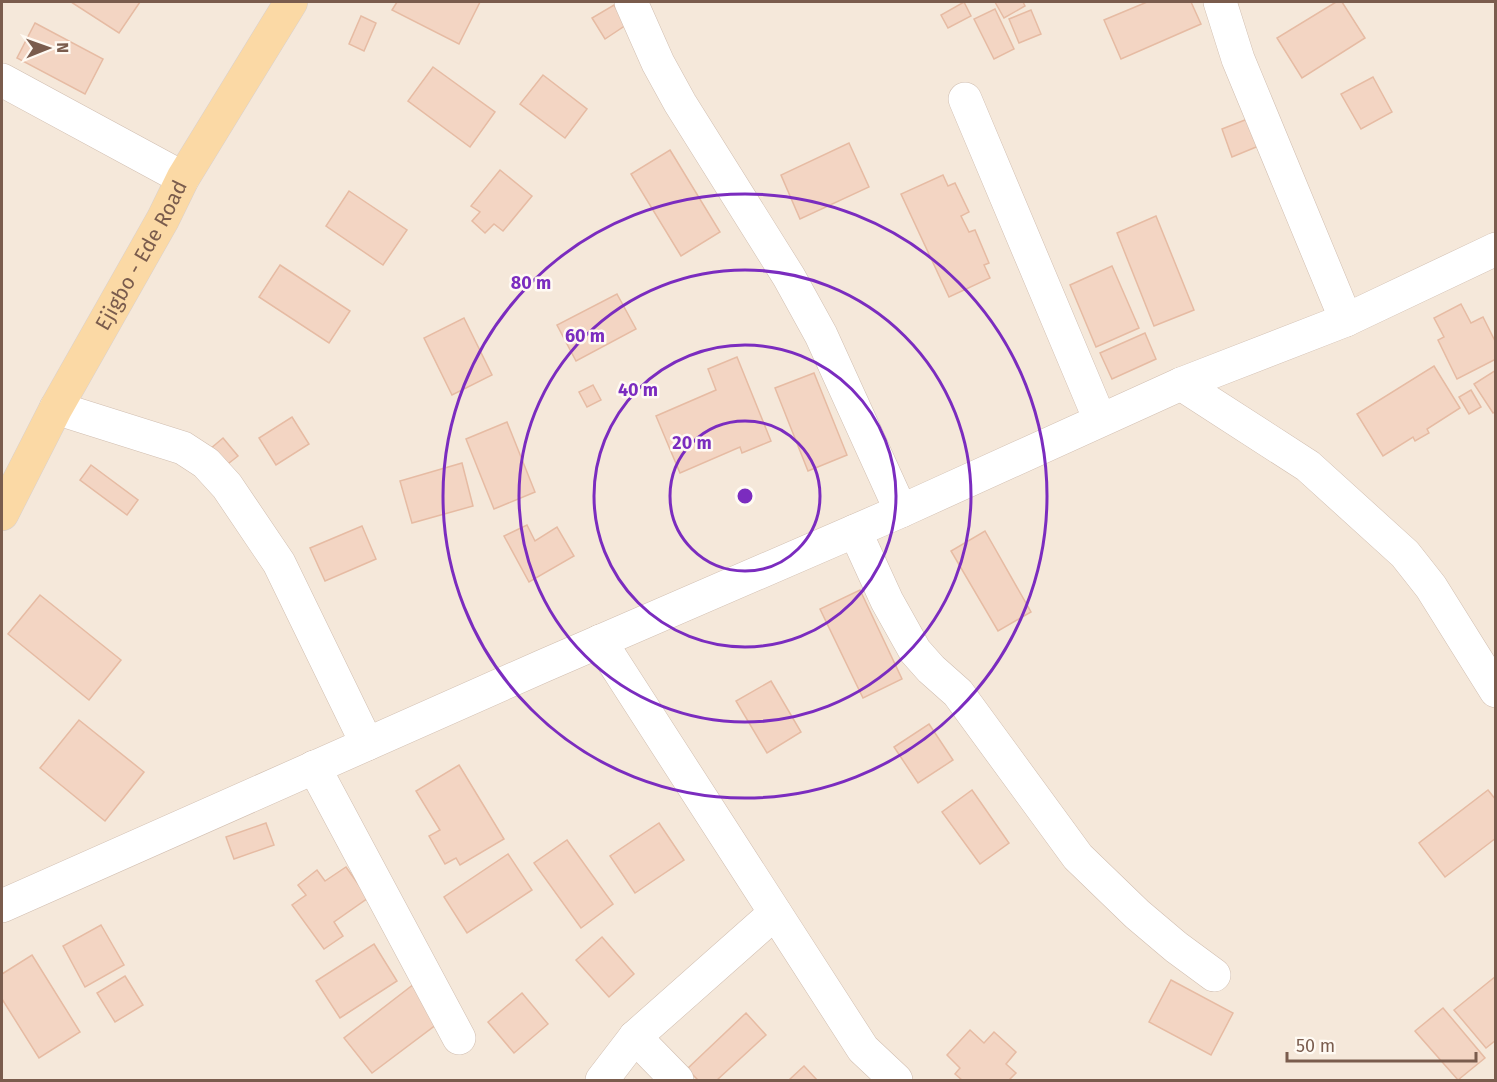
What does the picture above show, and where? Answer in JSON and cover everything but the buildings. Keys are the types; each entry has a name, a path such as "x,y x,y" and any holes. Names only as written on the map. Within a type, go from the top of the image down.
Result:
{"main road":[{"name":"Ejigbo - Ede Road","path":"2,514 56,408 163,219 183,178 291,2"}],"street":[{"path":"631,2 658,63 680,103 789,277 821,335 901,511"},
{"path":"1220,2 1238,59 1346,320"},
{"path":"2,80 183,178"},
{"path":"965,99 1100,420"},
{"path":"2,906 600,641 901,511 1181,384 1346,320 1496,249"},
{"path":"1181,384 1308,466 1405,554 1431,587 1496,691"},
{"path":"56,408 183,448 206,463 227,486 279,563 367,744"},
{"path":"855,531 887,601 915,651 958,693 1078,857 1176,947 1214,975"},
{"path":"600,641 863,1049 896,1080"},
{"path":"314,767 459,1038"},
{"path":"602,1080 635,1037 775,913"},
{"path":"635,1037 677,1080"}],"shaded area":[{"path":"2,2 1495,2 1495,1080 2,1080"}]}
